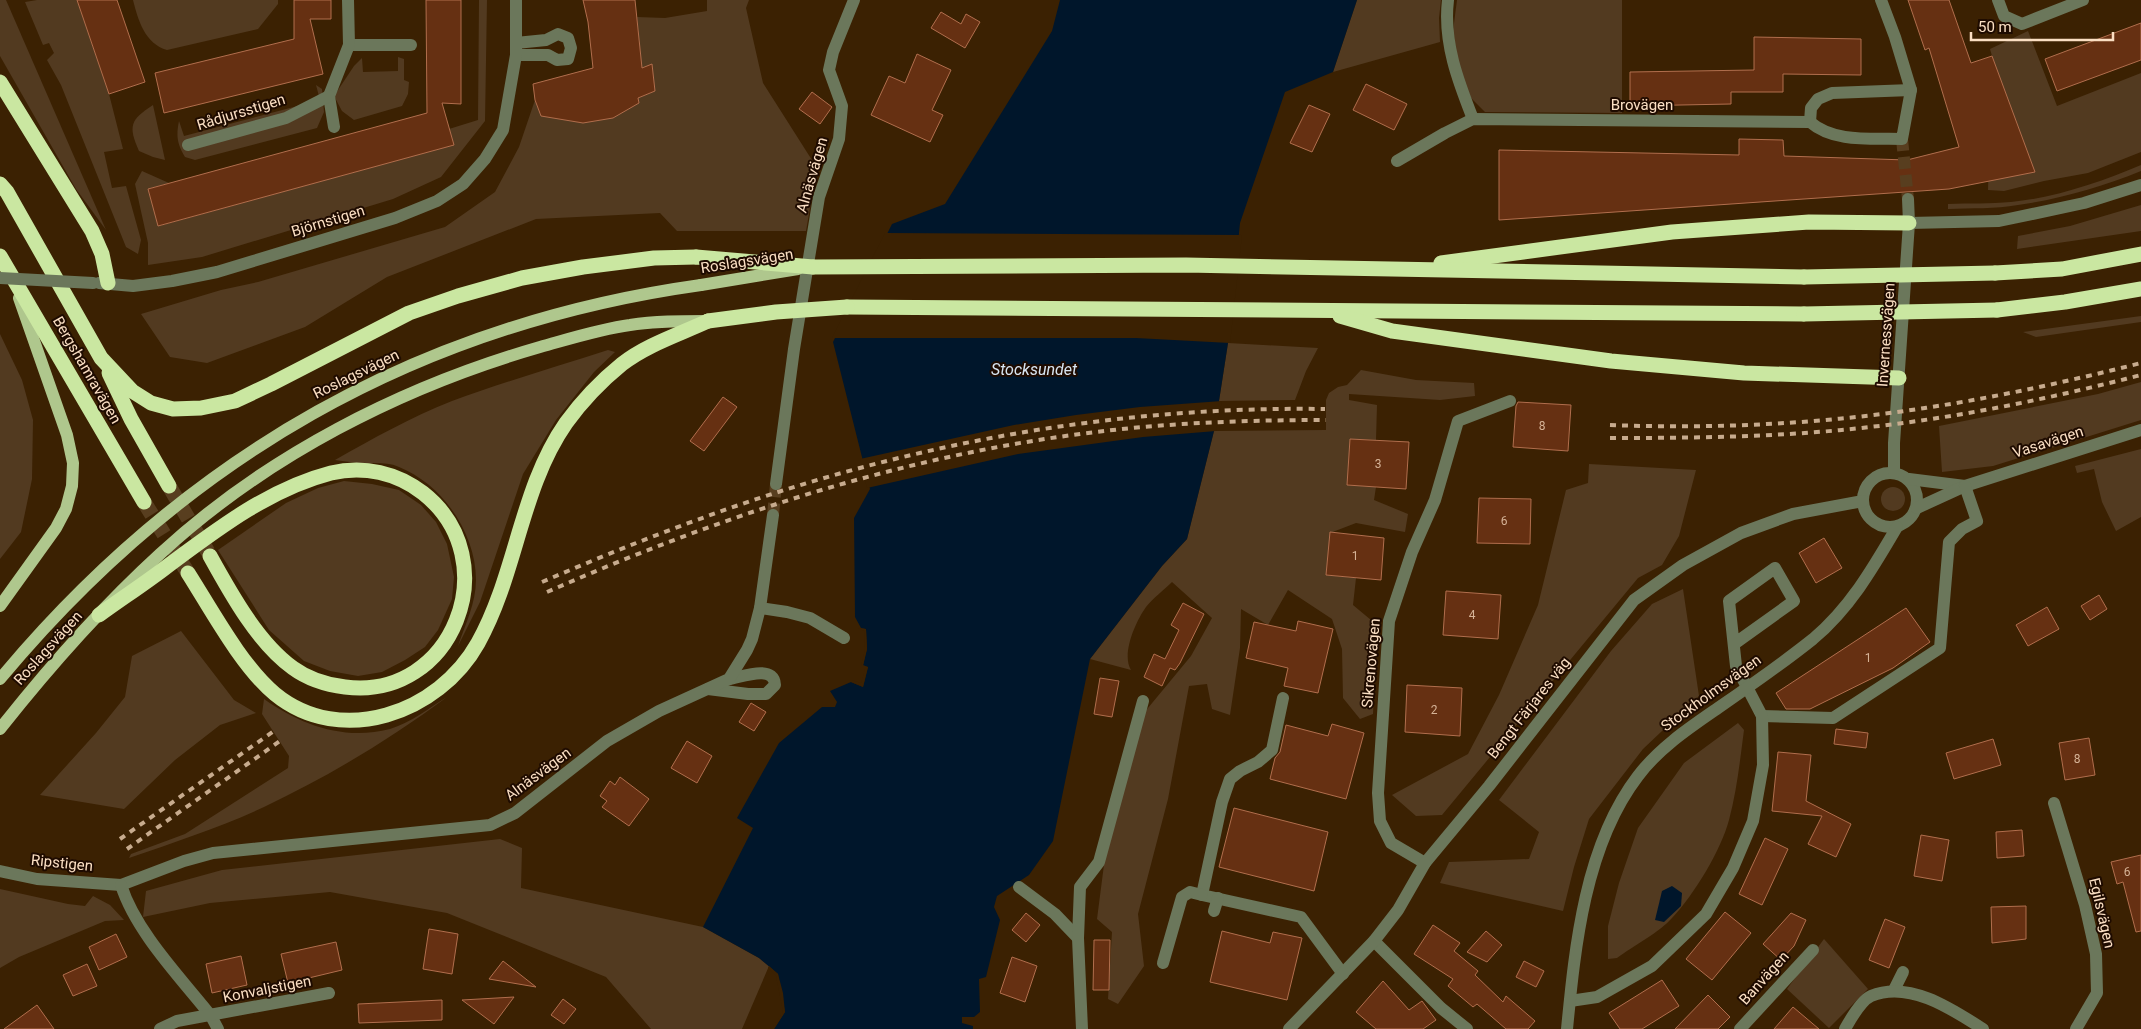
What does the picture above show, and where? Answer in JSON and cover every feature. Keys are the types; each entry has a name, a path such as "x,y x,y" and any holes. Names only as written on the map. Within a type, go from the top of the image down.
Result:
{"highway":[{"path":"0,82 92,231 102,254 108,283"},
{"path":"0,176 4,188 102,358 132,391 151,402 173,409 201,408 235,401 409,313 458,296 522,278 583,267 654,258 696,257 813,267 1186,265 1804,277 1995,274 2062,268 2141,254"},
{"path":"1395,269 1672,232 1809,222 1910,223"},
{"name":"Bergshamravägen","path":"0,256 6,278 144,502"},
{"path":"188,573 243,658 264,684 289,703 313,715 338,720 365,720 390,714 420,702 447,684 478,643 501,590 524,512 544,460 566,423 592,392 623,364 645,351 708,321 776,312 846,307 1804,314 1997,310 2065,302 2141,289"},
{"path":"1322,311 1392,331 1612,362 1744,372 1899,378"},
{"name":"Bergshamravägen","path":"102,358 131,419 169,486"},
{"path":"99,615 164,569 213,531 248,510 308,480 332,473 353,470 375,471 393,475 414,486 432,500 441,510 461,546 466,580 463,599 456,620 445,644 433,658 397,681 374,687 355,688 331,685 308,676 294,669 273,650 252,625 210,556"}],"main road":[{"name":"Roslagsvägen","path":"0,680 25,649 98,573 141,534 192,493 251,451 300,420 357,390 443,351 556,314 621,298 813,267"},
{"path":"0,606 56,528 66,508 72,486 72,463 67,435 6,278"},
{"name":"Roslagsvägen","path":"0,729 45,672 160,553 208,514 265,473 313,444 404,396 452,375 497,359 628,325 708,321"}],"street":[{"path":"334,127 329,96 349,45 348,0"},
{"name":"Björnstigen","path":"6,278 132,286 172,281 217,272 396,218 437,201 463,184 485,159 503,130 516,49 516,0"},
{"name":"Alnäsvägen","path":"776,484 794,349 819,198 839,139 842,106 829,70 833,52 854,0"},
{"path":"1397,161 1445,132 1473,119 1448,44 1448,0"},
{"path":"1810,122 1810,108 1818,99 1832,93 1911,90 1895,37 1881,0"},
{"path":"1998,0 2004,16 2022,24 2083,0"},
{"path":"349,45 411,45"},
{"name":"Brovägen","path":"1473,119 1810,122 1820,130 1835,136 1902,139 1911,90"},
{"name":"Rådjursstigen","path":"188,144 286,118 329,96"},
{"path":"1910,223 1999,221 2084,203 2141,184"},
{"name":"Invernessvägen","path":"1894,473 1894,443 1910,223 1908,199"},
{"name":"Sikrenovägen","path":"1426,863 1392,843 1380,821 1378,793 1389,621 1412,552 1435,500 1458,421 1510,401"},
{"name":"Vasavägen","path":"1917,508 1965,486 2141,430"},
{"path":"1885,473 1894,473 1909,479 1918,496 1917,508 1912,517 1896,527 1880,526 1872,521 1866,513 1863,501 1864,491 1868,483 1876,476 1885,473"},
{"name":"Vasavägen","path":"1909,479 1965,486"},
{"path":"1762,716 1833,718 1940,648 1949,542 1962,529 1977,521 1965,486"},
{"name":"Bengt Färjares väg","path":"1290,1029 1374,941 1398,910 1426,863 1489,786 1634,600 1683,565 1741,533 1793,514 1863,501"},
{"path":"729,679 748,650 760,608 773,515"},
{"name":"Stockholmsvägen","path":"1567,1029 1584,903 1596,858 1612,819 1638,776 1673,740 1814,638 1855,597 1896,527"},
{"path":"1570,1001 1597,997 1652,966 1706,914 1733,868 1753,821 1763,765 1762,716 1736,666 1729,601 1775,568 1794,601 1734,644"},
{"path":"760,608 810,618 844,638"},
{"name":"Alnäsvägen","path":"121,884 184,861 213,853 490,825 516,813 607,741 659,711 729,679 764,672 772,675 776,685 766,694 748,694 708,689"},
{"path":"1202,895 1222,802 1230,779 1240,771 1258,762 1272,750 1283,698"},
{"path":"1082,1029 1078,938 1080,887 1099,862 1143,701"},
{"name":"Egilsvägen","path":"2054,803 2085,905 2096,954 2097,993 2076,1029"},
{"name":"Ripstigen","path":"0,871 38,878 121,884"},
{"path":"121,884 126,902 141,927 211,1016 218,1029"},
{"path":"1019,887 1055,914 1078,938"},
{"path":"1163,963 1182,897 1190,892 1300,917 1343,974"},
{"path":"1214,911 1218,898"},
{"path":"1374,941 1441,1008 1467,1029"},
{"name":"Banvägen","path":"1740,1029 1813,950"},
{"path":"1894,990 1903,972"},
{"path":"1845,1029 1855,1013 1870,996 1894,990 1923,996 1983,1029"},
{"name":"Konvaljstigen","path":"160,1029 177,1022 329,993"}],"shaded area":[{"path":"0,0 6,0 106,230 76,189 0,56"},
{"path":"37,0 77,0 109,94 123,149 104,152 112,188 126,186 141,240 138,254 126,247 61,85 47,60 54,53 49,43 43,45 25,2"},
{"path":"133,0 278,0 278,4 258,29 167,50 159,47 148,37 140,23"},
{"path":"479,0 487,0 485,121 441,177 393,199 202,257 148,265 148,243 135,184 142,171 169,183 148,189 159,226 453,145 449,129 478,120"},
{"path":"707,0 749,0 746,8 763,83 817,168 806,231 677,231 660,213 536,219 387,277 305,327 207,363 170,357 141,314 445,227 495,192 519,147 535,100 541,116 583,123 613,118 639,103 638,98 655,91 652,65 642,68 637,17 665,18 707,11"},
{"path":"1357,0 1441,0 1439,18 1440,42 1333,72"},
{"path":"1457,0 1622,0 1622,113 1485,112 1471,98 1459,69 1453,31"},
{"path":"2028,31 2057,106 2141,73 2141,152 2088,173 2004,191 1988,190 1992,56 1990,49"},
{"path":"398,57 404,59 404,80 409,82 408,94 402,106 354,120 342,111 334,96 354,66 362,58 363,72 398,71"},
{"path":"316,85 322,89 324,112 317,128 195,160 185,157 182,152 178,139 179,121 184,136 320,100"},
{"path":"153,105 165,160 139,151 133,135 133,124 140,115"},
{"path":"2141,165 2141,171 2081,192 2018,205 1948,209 1948,204 2003,203 2044,197 2094,183"},
{"path":"2141,205 2141,231 2017,249 2018,236 2070,226"},
{"path":"2141,316 2141,322 2036,337 2023,332"},
{"path":"0,334 22,380 33,420 32,479 21,532 0,559"},
{"path":"1228,343 1318,348 1306,371 1295,400 1219,401"},
{"path":"608,350 615,352 594,372 556,420 523,474 480,602 458,646 472,605 476,580 470,545 454,512 429,485 399,467 383,463 357,463 335,460 377,436 437,407 510,381"},
{"path":"1361,370 1416,380 1474,383 1475,396 1440,400 1349,394 1349,400 1377,405 1376,440 1350,439 1347,485 1376,487 1374,500 1408,514 1405,532 1356,523 1330,533 1326,575 1356,578 1353,605 1377,625 1373,714 1360,719 1343,698 1342,649 1332,619 1288,590 1268,625 1241,609 1240,648 1230,715 1212,709 1207,684 1189,686 1168,799 1138,914 1144,966 1118,1004 1108,999 1112,932 1097,919 1105,857 1143,714 1191,656 1212,618 1172,582 1149,604 1138,620 1129,647 1128,663 1131,670 1090,659 1162,566 1187,539 1214,431 1326,430 1326,400 1329,393 1338,387 1347,385"},
{"path":"2141,382 2141,420 1993,466 1942,472 1939,426 2098,394"},
{"path":"2141,449 2141,517 2116,531 2102,502 2094,469 2077,473 2075,466"},
{"path":"1589,464 1696,470 1679,536 1662,565 1638,578 1442,815 1416,816 1392,795 1468,754 1499,695 1538,605 1566,490 1588,483"},
{"path":"344,481 372,484 399,490 421,505 436,522 447,544 454,577 452,599 438,630 425,647 382,672 358,676 330,671 304,661 269,630 218,550 286,503 318,488"},
{"path":"1893,487 1902,490 1905,499 1902,508 1893,511 1884,508 1881,499 1884,490"},
{"path":"1683,589 1699,696 1643,749 1589,819 1563,911 1440,883 1449,862 1529,859 1539,832 1499,800 1611,651 1652,604"},
{"path":"181,631 234,700 256,713 220,725 175,760 124,809 40,795 96,733 125,697 132,656"},
{"path":"447,697 381,743 288,795 231,821 129,858 131,854 185,834 288,768 289,756 262,714 264,699 308,723 340,732 356,733 390,729 412,719"},
{"path":"1738,723 1744,730 1734,798 1725,832 1706,872 1689,897 1667,923 1654,934 1617,958 1608,959 1608,926 1619,883 1638,828 1684,763"},
{"path":"500,839 522,848 521,888 703,927 759,958 769,966 742,1029 651,1029 606,977 447,913 330,892 210,903 143,917 146,891 222,870"},
{"path":"0,889 85,906 93,896 110,905 124,920 105,921 19,957 0,968"},
{"path":"1824,939 1868,989 1829,1028 1787,989"}],"water":[{"name":"Stocksundet","path":"1060,0 1357,0 1333,72 1285,92 1240,223 1228,343 1214,431 1187,539 1162,566 1090,659 1053,841 1029,875 997,896 994,907 1000,920 986,977 979,979 980,1012 974,1017 962,1017 962,1023 973,1026 973,1029 774,1029 785,1012 778,974 759,958 703,927 753,828 737,818 779,743 822,707 835,707 837,702 830,691 851,682 863,687 868,667 863,666 867,649 866,629 861,628 855,617 854,518 870,489 833,342 892,224 945,204 1052,31"},
{"path":"1672,886 1682,893 1681,906 1664,922 1655,920 1662,891"}],"pier":[{"path":"885,233 1242,235 1230,343 1136,338 832,338"},
{"path":"1222,401 1216,431 1143,437 1018,454 867,488 860,459 1014,425 1076,415 1140,407"},
{"path":"858,628 866,629 867,649 863,665 868,667 863,687 851,682 851,680 861,683 865,669 861,666 865,649 864,631"},
{"path":"769,966 778,974 785,1012 774,1029 771,1029 783,1012 776,976 768,968"}],"building":[{"path":"77,0 117,0 145,82 109,94"},
{"path":"294,0 331,0 331,19 310,19 323,74 164,113 155,73 294,39"},
{"path":"426,0 461,0 461,104 442,103 454,145 158,226 148,189 427,113"},
{"path":"583,0 635,0 642,68 652,64 655,91 638,98 639,103 613,118 583,123 541,116 535,100 533,84 593,68 588,22"},
{"path":"1908,0 1949,0 1971,63 1992,56 2035,172 1949,189 1499,220 1499,150 1739,155 1739,139 1783,140 1784,156 1907,160 1959,147 1929,48 1925,50"},
{"path":"941,12 961,24 966,14 980,22 965,48 931,28"},
{"path":"2141,23 2141,60 2057,91 2045,59"},
{"path":"1754,37 1861,39 1861,75 1783,74 1783,92 1731,92 1731,104 1630,106 1630,72 1754,70"},
{"path":"917,54 951,70 932,110 943,115 930,142 871,115 889,76 905,83"},
{"path":"1366,84 1407,104 1394,130 1353,110"},
{"path":"812,92 832,107 820,124 799,109"},
{"path":"1309,105 1330,114 1312,152 1290,143"},
{"path":"723,397 737,407 704,451 690,441"},
{"path":"1518,402 1571,405 1568,451 1513,447 1516,406"},
{"path":"1350,439 1409,442 1406,489 1347,485"},
{"path":"1479,498 1531,499 1530,544 1477,543"},
{"path":"1330,532 1384,538 1381,580 1326,575"},
{"path":"1824,538 1842,568 1816,583 1799,553"},
{"path":"1446,591 1501,595 1498,639 1443,635"},
{"path":"2099,595 2107,609 2090,620 2081,606"},
{"path":"1183,603 1204,614 1180,663 1175,670 1170,668 1162,686 1144,677 1154,654 1165,659 1179,630 1171,625"},
{"path":"2047,607 2059,629 2028,646 2016,625"},
{"path":"1906,608 1930,642 1893,668 1810,709 1786,709 1776,693"},
{"path":"1298,621 1333,629 1318,693 1284,686 1288,668 1246,658 1254,622 1296,631"},
{"path":"1100,678 1119,681 1112,717 1094,714"},
{"path":"1407,685 1462,688 1460,736 1405,732"},
{"path":"751,703 766,712 754,731 739,722"},
{"path":"1332,724 1364,733 1346,799 1270,779 1275,758 1280,752 1286,725 1328,736"},
{"path":"1836,729 1868,733 1866,748 1834,744"},
{"path":"2089,738 2095,775 2065,780 2059,743"},
{"path":"1993,739 2001,765 1954,779 1946,753"},
{"path":"687,741 712,756 697,783 671,768"},
{"path":"1778,752 1811,755 1806,801 1851,824 1836,857 1808,844 1822,816 1772,811"},
{"path":"620,777 649,799 629,826 602,807 607,801 600,796 610,781 615,785"},
{"path":"1234,808 1328,832 1314,891 1219,867"},
{"path":"2022,830 2024,856 1997,858 1996,832"},
{"path":"1921,835 1949,840 1942,881 1914,876"},
{"path":"1765,838 1788,849 1762,905 1739,894"},
{"path":"2141,855 2141,931 2136,932 2123,882 2117,884 2111,862"},
{"path":"2026,906 2026,939 1992,943 1991,907"},
{"path":"1725,912 1751,933 1712,980 1686,959"},
{"path":"1026,913 1040,925 1026,942 1012,930"},
{"path":"1791,913 1806,920 1794,946 1781,960 1763,944"},
{"path":"1885,919 1905,927 1889,968 1869,960"},
{"path":"1433,925 1460,943 1454,951 1478,971 1475,975 1503,1002 1506,996 1535,1021 1528,1029 1506,1029 1477,1004 1473,1007 1448,986 1453,979 1414,954"},
{"path":"429,929 458,934 452,974 423,969"},
{"path":"1222,931 1270,943 1273,932 1302,938 1287,1000 1210,982"},
{"path":"1486,931 1502,945 1487,962 1467,952"},
{"path":"116,934 127,957 99,970 89,947"},
{"path":"1094,940 1110,940 1109,990 1093,990"},
{"path":"336,942 342,970 288,983 281,954"},
{"path":"241,956 247,985 212,993 206,964"},
{"path":"1012,957 1037,966 1025,1002 1000,993"},
{"path":"503,961 536,987 489,979"},
{"path":"1524,961 1544,971 1536,987 1516,977"},
{"path":"87,964 97,986 73,996 63,975"},
{"path":"1662,980 1679,1006 1642,1029 1620,1029 1609,1013"},
{"path":"1383,981 1409,1010 1422,1001 1436,1020 1423,1029 1376,1029 1356,1012"},
{"path":"1708,995 1730,1017 1718,1029 1675,1029"},
{"path":"514,997 494,1024 462,1000"},
{"path":"563,999 576,1009 564,1024 551,1015"},
{"path":"442,1000 442,1020 359,1023 358,1004"},
{"path":"37,1005 54,1029 4,1029"},
{"path":"1793,1007 1819,1029 1774,1029"}],"tunnel":[{"path":"1902,139 1908,199"},
{"path":"773,515 776,484"},
{"path":"169,486 208,552"},
{"path":"144,502 188,573"}],"railway":[{"path":"1610,425 1729,426 1847,418 1952,404 2007,394 2141,363"},
{"path":"1610,438 1773,435 1904,423 2007,406 2141,375"},
{"path":"542,582 591,561 739,505 810,482 882,462 955,445 1102,421 1250,410 1325,409"},
{"path":"547,592 676,539 741,516 808,494 942,458 1080,434 1141,427 1203,423 1326,420"},
{"path":"120,839 274,731"},
{"path":"127,849 280,741"}]}
